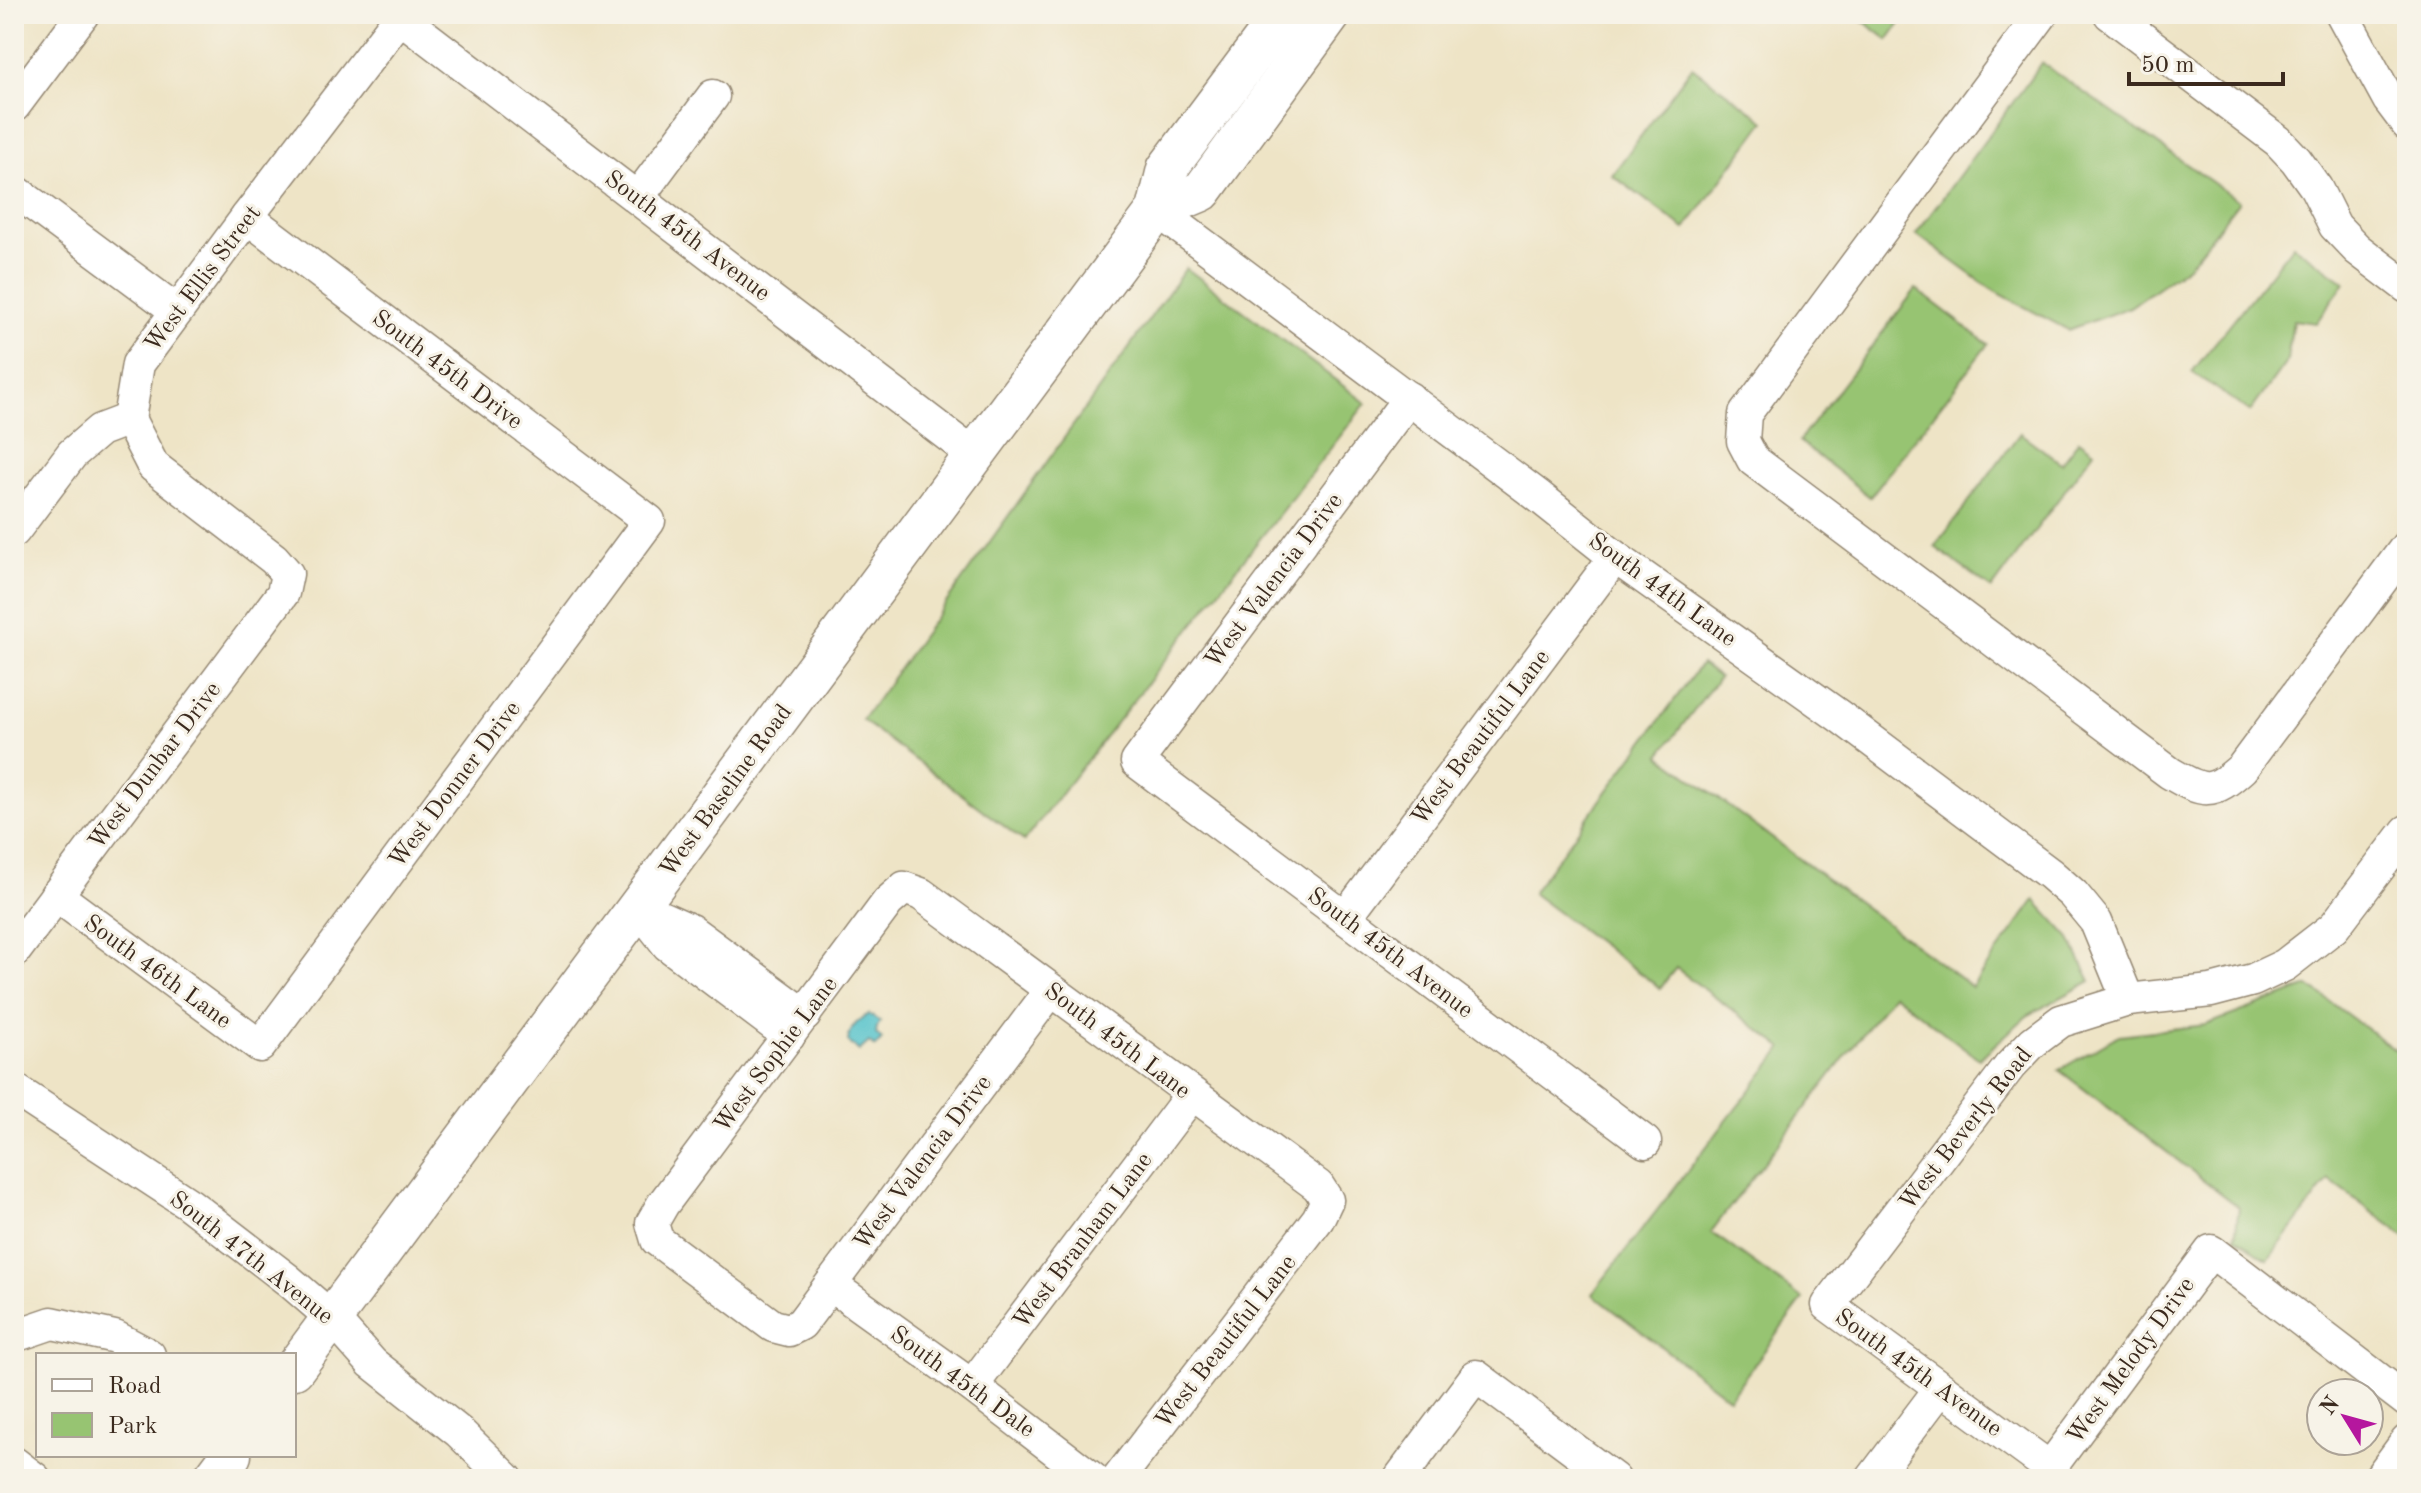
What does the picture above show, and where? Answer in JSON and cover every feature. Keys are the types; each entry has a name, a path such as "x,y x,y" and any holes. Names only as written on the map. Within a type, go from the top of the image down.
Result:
{"main road":[{"name":"West Baseline Road","path":"296,1366 1157,210 1167,169 1283,14"},
{"path":"1157,210 1202,191 1331,14"},
{"path":"213,1479 230,1457"}],"street":[{"path":"14,106 83,14"},
{"path":"2042,14 1745,414 1743,441 1753,460 2170,773 2188,784 2208,789 2223,785 2242,768 2407,546"},
{"path":"2110,14 2278,141 2316,188 2335,226 2357,249 2407,287"},
{"path":"2342,14 2389,100 2407,124"},
{"name":"South 45th Avenue","path":"400,17 974,455"},
{"name":"West Ellis Street","path":"129,419 138,364 400,17"},
{"path":"638,197 713,96"},
{"path":"14,190 177,311"},
{"name":"South 44th Lane","path":"1157,210 1615,557 1839,716 2073,894 2096,922 2128,1000"},
{"name":"South 45th Drive","path":"247,217 649,521"},
{"name":"West Valencia Drive","path":"1137,762 1409,398"},
{"path":"14,531 72,454 100,430 129,419"},
{"name":"West Dunbar Drive","path":"14,952 283,593 287,574 274,559 153,466 129,419"},
{"name":"West Donner Drive","path":"260,1046 649,521"},
{"name":"West Beautiful Lane","path":"1345,918 1615,557"},
{"name":"South 45th Avenue","path":"1137,762 1645,1142"},
{"name":"West Beverly Road","path":"1828,1305 2010,1066 2033,1042 2061,1021 2128,1000 2211,991 2253,980 2285,965 2334,927 2407,831"},
{"name":"South 45th Lane","path":"904,888 921,894 1318,1186 1327,1200"},
{"name":"West Sophie Lane","path":"789,1330 773,1326 657,1240 652,1223 888,902 904,888"},
{"name":"South 46th Lane","path":"56,895 260,1046"},
{"path":"638,907 668,945 733,978 797,1026"},
{"name":"West Valencia Drive","path":"789,1330 801,1324 1051,990"},
{"name":"South 47th Avenue","path":"14,1089 189,1204 288,1280 332,1318 372,1363 459,1432 507,1479"},
{"name":"West Branham Lane","path":"972,1386 1192,1094"},
{"name":"West Beautiful Lane","path":"1118,1479 1318,1219 1327,1200"},
{"name":"West Melody Drive","path":"2050,1468 2211,1251 2407,1401"},
{"name":"South 45th Dale","path":"831,1285 972,1386 1093,1479"},
{"name":"South 45th Avenue","path":"1828,1305 2050,1468"},
{"path":"14,1336 52,1323 115,1337 145,1353"},
{"path":"1399,1479 1476,1376 1614,1479"},
{"path":"1872,1479 1940,1389"},
{"path":"2379,1479 2407,1441"},
{"path":"14,1463 35,1479"}],"green space":[{"path":"1854,14 1907,14 1888,40"},
{"path":"2042,63 2239,201 2188,266 2130,307 2068,330 1991,289 1916,234"},
{"path":"1692,67 1765,121 1685,229 1612,175"},
{"path":"2293,245 2345,282 2316,323 2293,320 2287,361 2250,412 2192,372"},
{"path":"1186,268 1366,403 1024,841 862,720"},
{"path":"1916,289 1988,344 1870,497 1799,441"},
{"path":"2020,433 2061,463 2079,440 2094,451 1992,589 1935,547"},
{"path":"1701,664 1719,677 1660,755 1972,987 2035,900 2069,937 2091,981 2027,1016 1979,1059 1893,994 1711,1232 1803,1299 1729,1398 1592,1294 1783,1048 1676,968 1660,988 1532,893"},
{"path":"2309,986 2407,1059 2407,1238 2329,1180 2268,1260 2235,1237 2239,1207 2059,1070 2119,1035 2206,1025"}],"water":[{"path":"869,1014 880,1022 876,1034 882,1039 875,1047 869,1042 859,1051 848,1042 849,1036 856,1024"}]}
